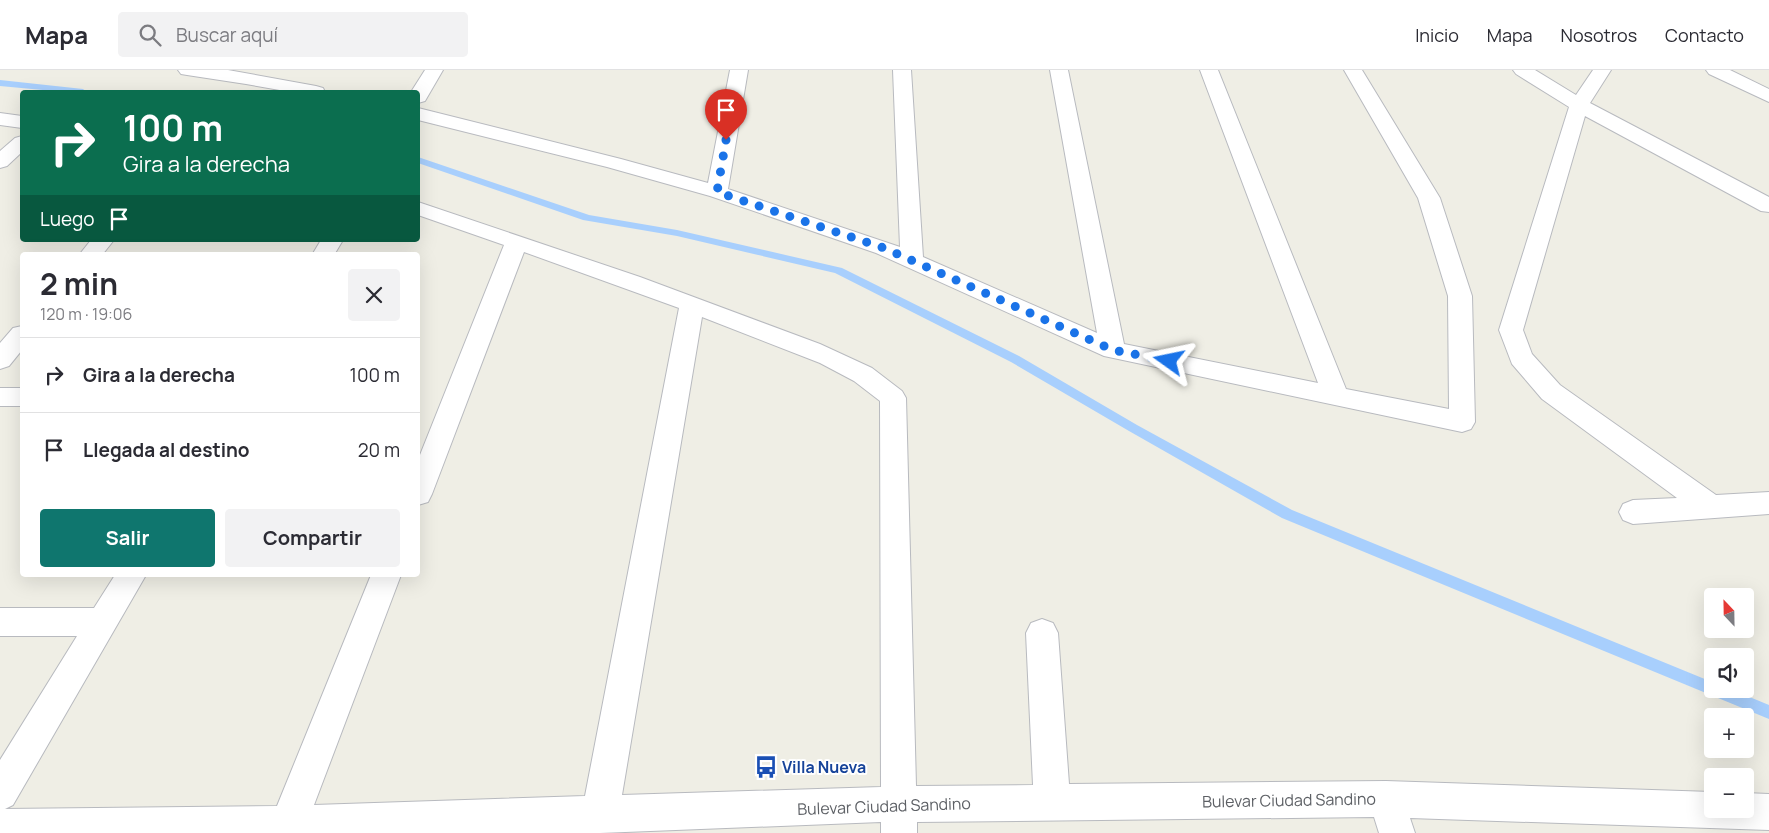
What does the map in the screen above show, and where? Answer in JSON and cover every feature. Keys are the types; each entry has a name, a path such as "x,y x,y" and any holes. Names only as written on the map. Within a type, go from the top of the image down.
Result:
{"street":[{"path":"187,70 250,74 309,90"},
{"path":"420,94 434,70"},
{"path":"717,192 739,70"},
{"path":"902,70 912,261"},
{"path":"1059,70 1113,350"},
{"path":"1209,70 1336,396"},
{"path":"420,114 614,163 717,192 884,248 1113,350 1462,422 1460,296 1429,198 1353,70"},
{"path":"1522,70 1579,105 1769,206"},
{"path":"1602,70 1579,105 1511,330 1521,358 1551,392 1713,508"},
{"path":"1715,70 1769,96"},
{"path":"0,118 20,122"},
{"path":"0,162 20,144"},
{"path":"420,209 692,304 833,359 878,383 893,398 899,819"},
{"path":"93,252 101,242"},
{"path":"420,489 516,243"},
{"path":"600,815 692,304"},
{"path":"0,360 20,336"},
{"path":"0,396 20,397"},
{"path":"1632,512 1769,503"},
{"path":"0,793 130,577"},
{"path":"288,824 385,577"},
{"path":"0,622 102,622"},
{"path":"1042,634 1052,803"},
{"path":"1386,799 1397,833"},
{"name":"Bulevar Ciudad Sandino","path":"0,828 288,824 600,815 899,819 1052,803 1386,799 1769,812"}],"waterway":[{"path":"0,83 65,90"},
{"path":"420,161 587,218 677,233 838,270 1015,359 1133,428 1287,514 1704,686"},
{"path":"1735,698 1769,712"}],"place":[{"name":"Villa Nueva","path":"766,767"}],"route":[{"path":"726,140 717,192 884,248 1113,350 1169,361"}]}
